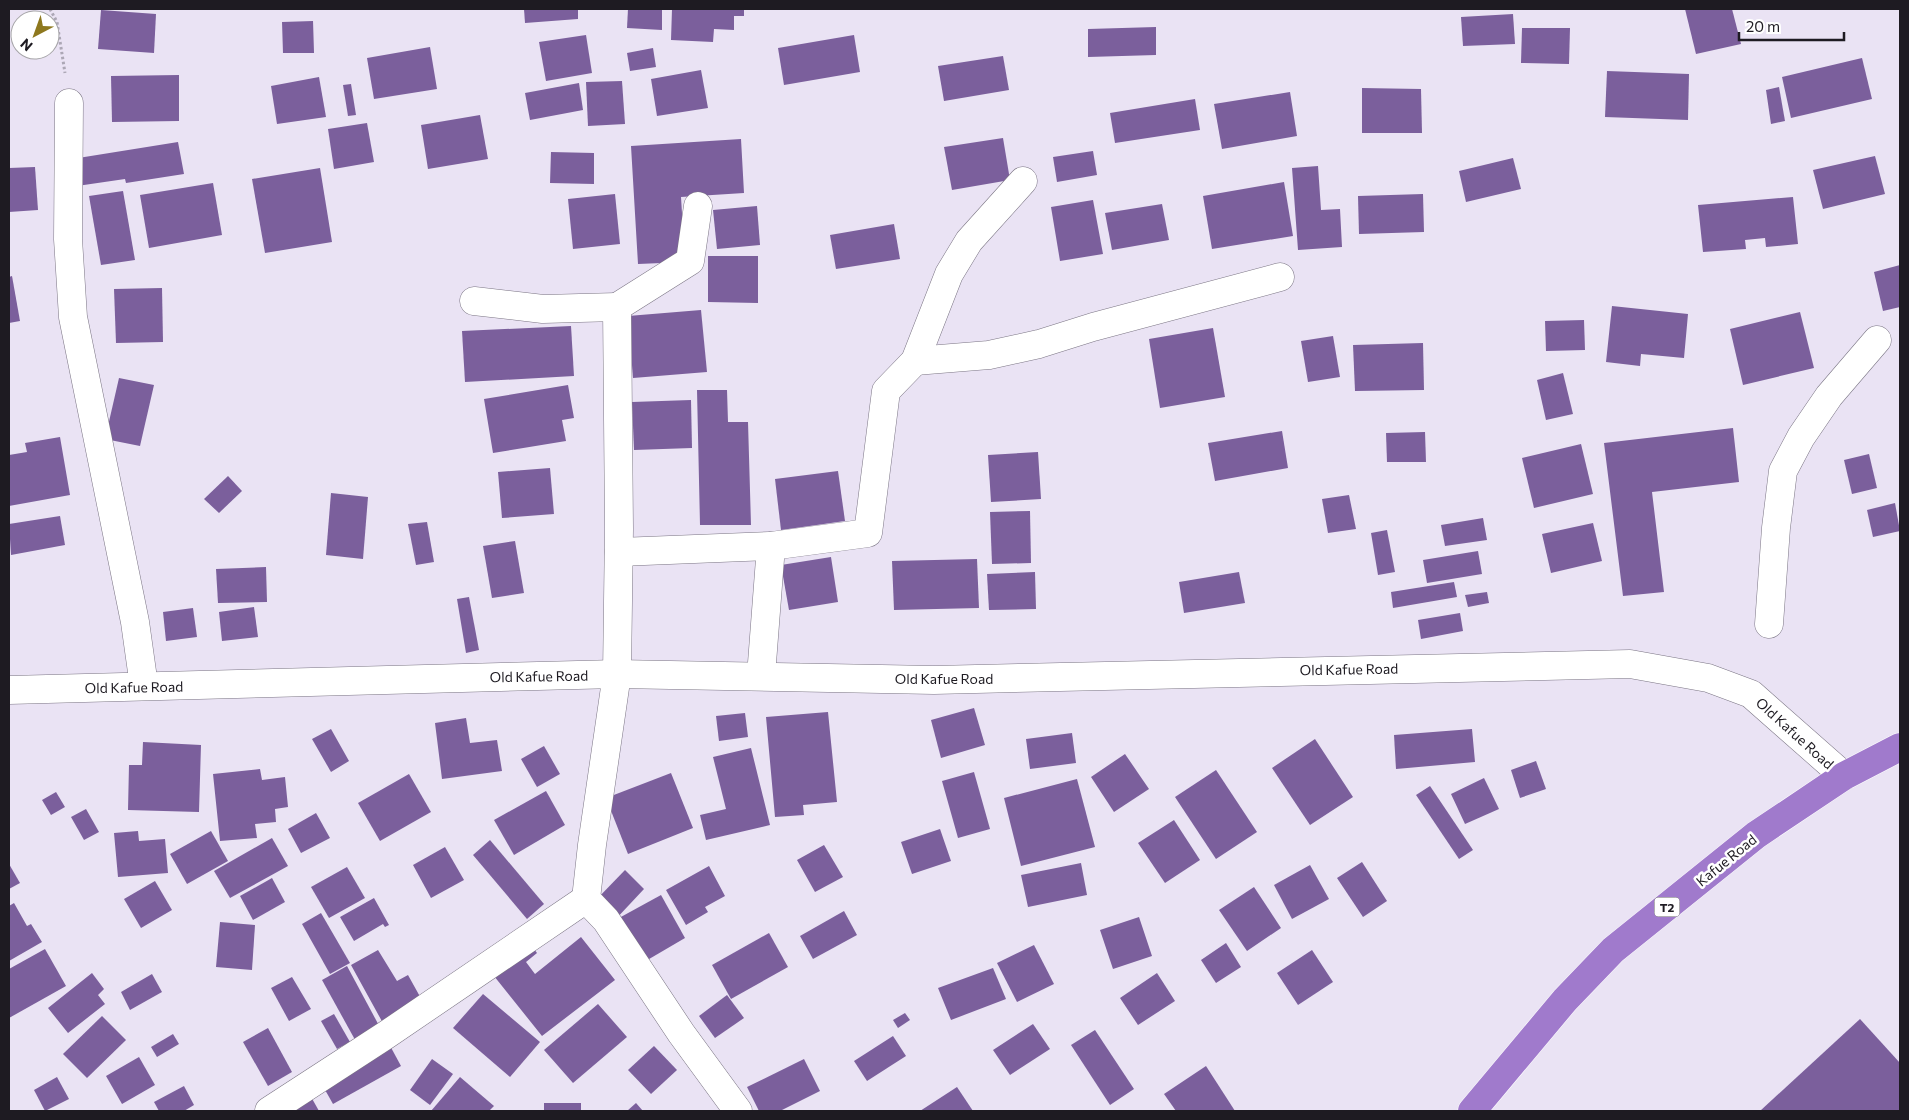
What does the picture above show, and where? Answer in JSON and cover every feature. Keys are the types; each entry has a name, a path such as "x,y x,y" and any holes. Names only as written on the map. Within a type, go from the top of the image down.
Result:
{"highway":[{"name":"Kafue Road","path":"1472,1111 1534,1036 1613,950 1756,835 1844,776 1900,748"}],"street":[{"path":"69,104 68,239 73,317 136,622 144,686"},
{"path":"619,552 771,546 868,533 886,391 915,362 949,274 969,241 1023,181"},
{"path":"474,301 543,309 618,307 690,261 698,206"},
{"path":"915,362 989,355 1040,344 1280,277"},
{"path":"269,1111 386,1035 586,899 617,674 619,552 618,307"},
{"path":"1769,624 1776,528 1783,471 1801,437 1823,404 1877,340"},
{"path":"761,676 771,546"},
{"name":"Old Kafue Road","path":"9,690 617,674 934,680 1630,664 1708,678 1751,694 1844,776"},
{"path":"586,899 606,920 681,1034 738,1111"}],"path":[{"path":"50,9 57,22 69,104"}],"building":[{"path":"524,9 578,9 578,19 525,23"},
{"path":"628,9 662,9 662,30 627,28"},
{"path":"672,9 744,9 744,16 734,16 734,30 714,29 713,42 671,40"},
{"path":"1685,9 1732,9 1741,44 1696,54"},
{"path":"101,10 156,14 154,53 98,49"},
{"path":"1513,14 1515,44 1463,46 1461,17"},
{"path":"313,21 314,53 283,53 282,22"},
{"path":"1156,27 1156,55 1088,57 1088,29"},
{"path":"1522,28 1570,28 1569,64 1521,63"},
{"path":"586,35 592,73 546,81 539,42"},
{"path":"854,35 860,72 784,85 778,48"},
{"path":"430,47 437,89 374,99 367,58"},
{"path":"653,48 656,67 630,71 627,53"},
{"path":"1003,56 1009,90 944,101 938,66"},
{"path":"1862,58 1872,99 1791,118 1782,77"},
{"path":"701,70 708,108 657,116 651,79"},
{"path":"1607,71 1689,74 1688,120 1605,117"},
{"path":"179,75 179,121 112,122 111,76"},
{"path":"319,77 326,117 277,124 271,86"},
{"path":"622,81 625,124 588,126 586,82"},
{"path":"579,83 583,110 530,120 525,93"},
{"path":"351,84 356,115 348,116 343,85"},
{"path":"1779,87 1785,121 1771,124 1766,90"},
{"path":"1362,88 1421,89 1422,133 1362,133"},
{"path":"1290,92 1297,136 1222,149 1214,104"},
{"path":"1195,99 1200,130 1115,143 1110,113"},
{"path":"480,115 488,159 428,169 421,125"},
{"path":"367,123 374,162 334,169 328,129"},
{"path":"1003,138 1010,180 952,190 944,147"},
{"path":"741,139 744,193 681,197 685,262 638,264 631,146"},
{"path":"178,142 184,174 126,183 125,179 77,186 72,159"},
{"path":"1093,151 1097,175 1057,182 1053,157"},
{"path":"551,152 594,153 594,184 550,183"},
{"path":"1875,156 1885,194 1823,209 1813,170"},
{"path":"1513,158 1521,189 1466,202 1459,171"},
{"path":"1318,166 1321,210 1340,209 1342,247 1298,250 1292,168"},
{"path":"35,167 38,210 9,212 9,168"},
{"path":"320,168 332,242 265,253 252,179"},
{"path":"1284,182 1293,236 1212,249 1203,196"},
{"path":"213,183 222,235 149,248 140,195"},
{"path":"123,191 135,260 101,265 89,196"},
{"path":"615,194 620,244 573,249 568,199"},
{"path":"1423,194 1424,232 1359,234 1358,196"},
{"path":"1793,197 1798,244 1766,247 1765,238 1745,240 1746,249 1703,252 1698,205"},
{"path":"1093,200 1103,254 1060,261 1051,207"},
{"path":"1162,204 1169,240 1112,250 1105,213"},
{"path":"757,206 760,245 717,249 713,210"},
{"path":"894,224 900,259 836,269 830,235"},
{"path":"708,256 758,256 758,303 708,302"},
{"path":"1900,265 1900,307 1883,311 1874,272"},
{"path":"12,276 20,321 9,323 9,277"},
{"path":"162,288 163,342 116,343 114,289"},
{"path":"1612,306 1688,314 1684,358 1641,354 1640,366 1606,362"},
{"path":"701,310 707,372 633,378 628,316"},
{"path":"1800,312 1814,368 1743,385 1730,329"},
{"path":"1584,320 1585,350 1546,351 1545,321"},
{"path":"571,326 574,376 465,382 462,331"},
{"path":"1213,328 1225,397 1160,408 1149,339"},
{"path":"1333,336 1340,377 1308,382 1301,341"},
{"path":"1423,343 1424,390 1355,391 1353,345"},
{"path":"1563,373 1573,414 1546,420 1537,380"},
{"path":"119,378 154,385 140,446 105,439"},
{"path":"568,385 574,418 562,420 566,441 493,453 484,399"},
{"path":"697,390 727,390 728,422 748,422 751,525 700,525"},
{"path":"691,400 692,448 634,450 632,402"},
{"path":"1733,428 1739,482 1652,492 1664,592 1623,596 1604,443"},
{"path":"1282,431 1288,468 1215,481 1208,443"},
{"path":"1425,432 1426,462 1387,462 1386,433"},
{"path":"60,437 70,495 9,506 9,455 27,452 25,443"},
{"path":"1581,444 1593,494 1534,508 1522,458"},
{"path":"1038,452 1041,499 991,502 988,455"},
{"path":"1869,454 1877,488 1852,494 1844,460"},
{"path":"550,468 554,514 502,518 498,472"},
{"path":"838,471 845,521 781,530 775,479"},
{"path":"228,476 242,491 219,513 204,499"},
{"path":"331,493 368,497 363,559 326,555"},
{"path":"1349,495 1356,529 1328,533 1322,499"},
{"path":"1895,503 1900,531 1873,537 1867,510"},
{"path":"1030,511 1031,563 992,564 990,512"},
{"path":"60,516 65,545 11,555 9,524"},
{"path":"1483,518 1487,540 1445,546 1441,525"},
{"path":"427,522 434,562 416,565 408,524"},
{"path":"1593,523 1602,561 1551,573 1542,534"},
{"path":"1387,530 1395,572 1378,575 1371,533"},
{"path":"515,541 524,593 492,598 483,546"},
{"path":"1478,551 1482,574 1427,583 1423,560"},
{"path":"831,557 838,602 789,610 781,565"},
{"path":"977,559 979,608 894,610 892,561"},
{"path":"266,567 267,602 218,603 216,569"},
{"path":"1035,572 1036,609 989,610 987,574"},
{"path":"1239,572 1245,603 1184,613 1179,582"},
{"path":"1454,582 1457,597 1393,608 1391,592"},
{"path":"1487,592 1489,603 1468,607 1465,595"},
{"path":"469,597 479,650 466,653 457,599"},
{"path":"254,607 258,637 222,641 219,612"},
{"path":"193,608 197,637 166,641 163,612"},
{"path":"1460,613 1463,631 1421,639 1418,620"},
{"path":"974,708 985,745 941,758 931,720"},
{"path":"828,712 837,802 803,805 804,815 775,817 766,717"},
{"path":"745,713 748,737 719,741 716,716"},
{"path":"466,718 470,743 497,740 502,771 442,779 435,723"},
{"path":"331,729 349,761 331,772 312,739"},
{"path":"1472,729 1475,762 1396,769 1394,735"},
{"path":"1072,733 1076,763 1030,769 1026,739"},
{"path":"1315,739 1353,797 1310,825 1272,768"},
{"path":"143,742 201,745 199,812 128,810 129,765 142,765"},
{"path":"544,746 560,774 537,787 521,759"},
{"path":"751,748 770,825 706,840 700,815 726,809 713,757"},
{"path":"1125,754 1149,789 1114,812 1091,777"},
{"path":"1536,761 1546,789 1520,798 1511,770"},
{"path":"260,769 262,780 285,777 288,807 275,809 276,822 255,824 257,838 220,841 213,774"},
{"path":"1216,770 1257,832 1216,859 1175,797"},
{"path":"974,772 990,829 958,838 942,781"},
{"path":"671,773 693,828 628,854 606,798"},
{"path":"409,774 431,812 380,841 358,803"},
{"path":"1484,778 1499,809 1465,824 1451,794"},
{"path":"1077,779 1095,847 1021,866 1004,798"},
{"path":"1430,786 1473,850 1459,859 1416,795"},
{"path":"546,791 565,825 514,855 494,820"},
{"path":"56,792 65,807 51,815 42,800"},
{"path":"86,809 99,832 84,840 71,817"},
{"path":"316,813 330,838 301,853 288,829"},
{"path":"1174,820 1200,860 1165,883 1138,843"},
{"path":"940,829 951,861 912,874 901,842"},
{"path":"138,831 139,841 165,839 168,873 118,877 114,833"},
{"path":"211,831 228,861 187,884 170,854"},
{"path":"272,838 288,866 230,898 214,871"},
{"path":"490,840 544,904 527,919 473,855"},
{"path":"824,845 843,877 815,892 797,860"},
{"path":"445,847 464,880 431,898 413,865"},
{"path":"1362,862 1387,901 1363,917 1337,878"},
{"path":"1081,863 1087,895 1028,907 1021,875"},
{"path":"9,864 20,883 9,889"},
{"path":"1310,865 1329,899 1292,919 1274,885"},
{"path":"709,866 725,896 705,907 708,912 686,925 666,890"},
{"path":"347,867 365,898 329,918 311,887"},
{"path":"625,870 644,889 614,921 594,902"},
{"path":"272,878 285,902 253,920 240,896"},
{"path":"155,881 172,910 141,928 124,899"},
{"path":"1254,887 1281,928 1247,951 1219,910"},
{"path":"661,895 685,938 644,962 619,918"},
{"path":"374,898 389,925 385,927 383,924 354,941 340,917"},
{"path":"14,903 27,926 31,924 42,942 9,961 9,906"},
{"path":"844,911 857,935 813,959 800,936"},
{"path":"321,913 350,963 330,974 302,924"},
{"path":"1139,917 1152,956 1113,969 1100,930"},
{"path":"220,922 255,925 252,970 216,967"},
{"path":"769,933 788,967 731,999 712,965"},
{"path":"581,937 615,980 542,1036 490,971 528,941 537,953 526,962 535,974"},
{"path":"1226,943 1241,967 1216,983 1201,960"},
{"path":"1034,945 1054,984 1017,1002 997,963"},
{"path":"45,949 66,986 9,1018 9,969"},
{"path":"378,950 397,981 408,975 423,1002 384,1025 351,965"},
{"path":"1312,950 1333,982 1298,1005 1277,973"},
{"path":"347,966 383,1033 359,1047 322,980"},
{"path":"993,968 1006,999 951,1020 938,988"},
{"path":"92,973 104,989 98,995 105,1004 68,1033 48,1008"},
{"path":"1157,973 1175,1001 1138,1025 1120,998"},
{"path":"152,974 162,992 130,1010 121,992"},
{"path":"292,977 311,1009 289,1021 271,988"},
{"path":"483,994 540,1042 510,1077 453,1028"},
{"path":"727,995 744,1018 715,1038 699,1016"},
{"path":"598,1004 627,1037 573,1083 544,1050"},
{"path":"905,1013 910,1020 898,1028 893,1020"},
{"path":"334,1014 350,1042 337,1049 321,1021"},
{"path":"102,1016 126,1040 87,1078 63,1054"},
{"path":"1860,1019 1900,1063 1900,1111 1760,1111"},
{"path":"1033,1024 1050,1049 1010,1075 993,1050"},
{"path":"268,1028 292,1072 268,1086 243,1042"},
{"path":"1095,1030 1134,1089 1110,1105 1071,1045"},
{"path":"173,1034 179,1044 157,1057 151,1047"},
{"path":"893,1036 906,1056 867,1081 854,1061"},
{"path":"388,1042 401,1066 333,1104 320,1081"},
{"path":"654,1046 677,1070 651,1094 628,1070"},
{"path":"139,1057 155,1085 122,1104 106,1076"},
{"path":"432,1059 453,1074 430,1105 410,1090"},
{"path":"804,1059 820,1091 780,1111 759,1111 747,1087"},
{"path":"1206,1066 1235,1111 1176,1111 1164,1094"},
{"path":"57,1077 69,1099 45,1111 34,1090"},
{"path":"460,1077 494,1106 489,1111 431,1111"},
{"path":"184,1086 194,1105 184,1111 159,1111 154,1102"},
{"path":"957,1087 973,1111 920,1111"},
{"path":"310,1095 319,1111 281,1111"},
{"path":"544,1103 581,1103 581,1111 544,1111"},
{"path":"636,1103 643,1111 627,1111"}]}
